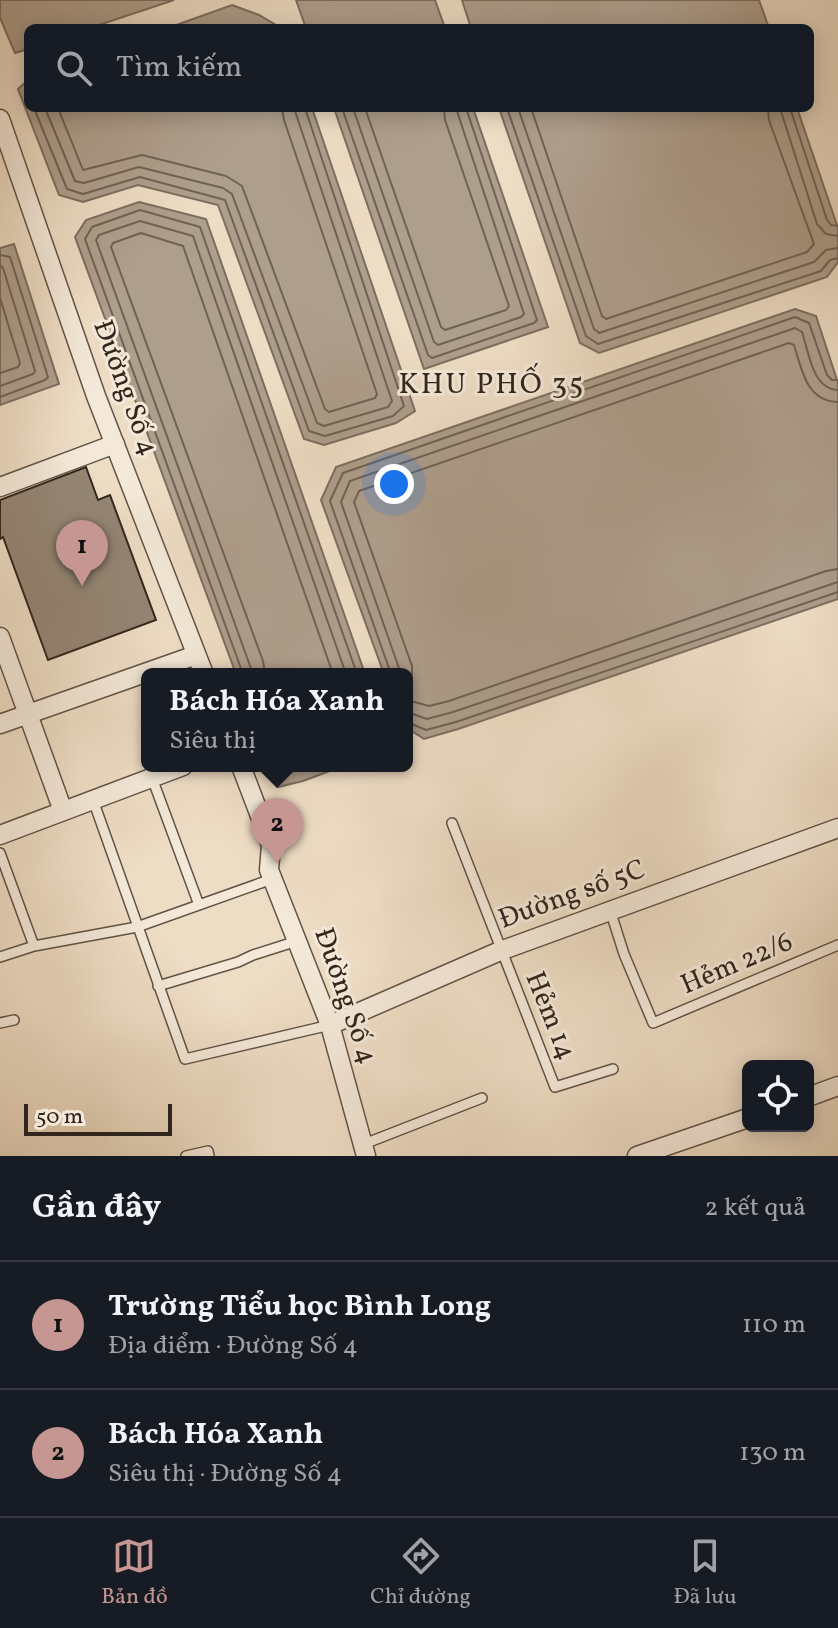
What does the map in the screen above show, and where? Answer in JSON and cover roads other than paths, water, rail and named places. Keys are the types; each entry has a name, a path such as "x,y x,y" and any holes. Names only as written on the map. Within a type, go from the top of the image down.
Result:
{"street":[{"name":"Đường Số 4","path":"0,119 115,444 201,668"},
{"path":"0,487 115,444"},
{"path":"1,645 63,811"},
{"path":"160,668 196,655"},
{"path":"0,724 141,675"},
{"path":"0,835 168,772"},
{"name":"Đường Số 4","path":"243,772 271,845 269,870 330,1025 365,1150"},
{"name":"Đường số 5C","path":"330,1025 500,951 838,828"},
{"path":"814,1095 838,1086"},
{"path":"637,1156 742,1120"}],"lane":[{"path":"152,778 199,905"},
{"path":"93,800 185,1059 330,1025"},
{"path":"452,823 500,951"},
{"path":"0,853 34,946"},
{"path":"0,957 34,946 137,927 272,879"},
{"name":"Hẻm 22/6","path":"610,910 624,954 653,1023 838,945"},
{"path":"158,986 297,941"},
{"name":"Hẻm 14","path":"500,951 555,1087 613,1069"},
{"path":"0,1023 14,1020"},
{"path":"365,1150 482,1098"},
{"path":"186,1156 208,1151 209,1156"}],"water":[{"path":"0,0 174,0 102,24 24,24 24,50 15,53 0,18"},
{"path":"296,0 435,0 444,24 305,24"},
{"path":"462,0 759,0 768,24 470,24"},
{"path":"232,5 274,24 179,24"},
{"path":"24,84 24,105 18,89"},
{"path":"27,112 313,112 415,411 396,423 324,445 304,439 218,205 138,185 83,202 59,195"},
{"path":"335,112 474,112 548,327 424,369"},
{"path":"500,112 798,112 838,228 838,262 827,277 599,353 580,343"},
{"path":"139,202 206,219 363,668 234,668 75,237 86,220"},
{"path":"14,244 59,384 0,405 0,248"},
{"path":"795,309 816,316 838,383 838,599 424,739 413,732 413,668 382,668 321,500 336,467"},
{"path":"272,772 327,772 303,781 278,787"}],"place":[{"name":"Trường Tiểu học Bình Long","path":"82,586"},
{"name":"Bách Hóa Xanh","path":"277,864"}],"district":[{"name":"KHU PHỐ 35","path":"492,385"}]}
